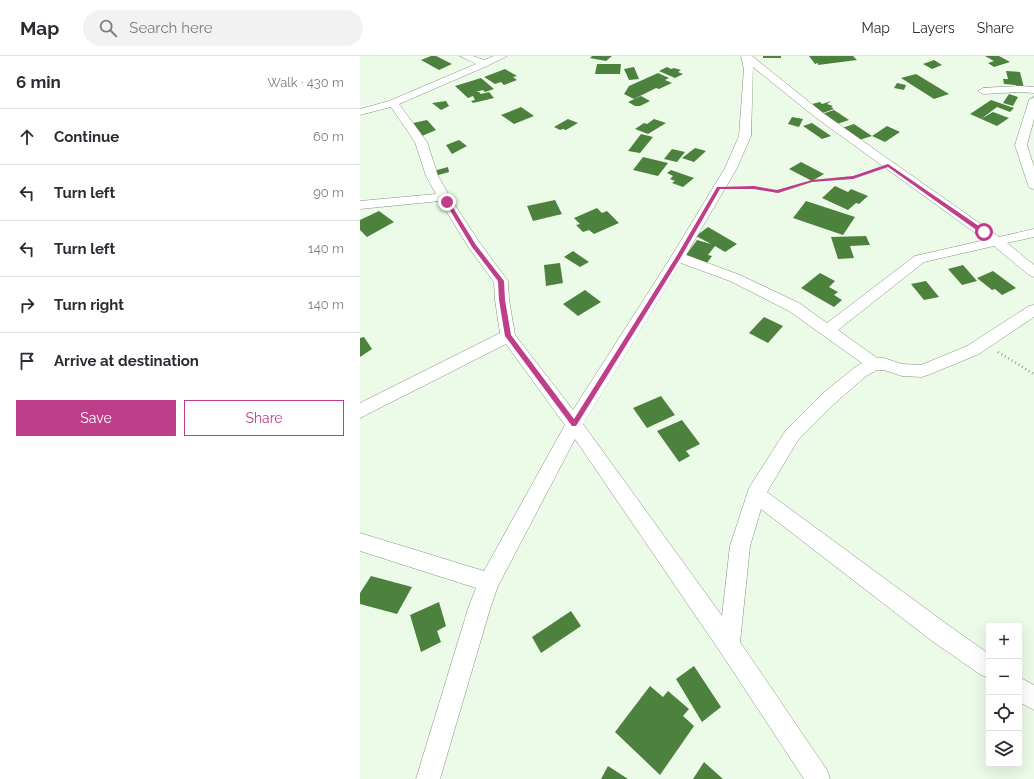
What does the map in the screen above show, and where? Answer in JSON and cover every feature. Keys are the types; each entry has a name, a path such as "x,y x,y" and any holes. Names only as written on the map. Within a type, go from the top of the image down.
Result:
{"street":[{"path":"465,56 484,64"},
{"path":"360,112 393,102 502,56"},
{"path":"746,56 819,115 997,243 1034,272"},
{"path":"428,779 489,582 574,424 678,257 731,168 745,136 749,69 746,56"},
{"path":"983,91 1020,88 1034,90"},
{"path":"1034,100 1021,145 1034,185"},
{"path":"393,102 421,142 432,176 444,196 474,245 501,281 502,300 508,336 574,424 729,645 818,779"},
{"path":"360,205 444,196"},
{"path":"828,330 920,259 997,243 1034,233"},
{"path":"678,257 735,278 794,307 874,364"},
{"path":"729,645 740,546 756,494 792,435 828,400 860,372 874,364 884,364 902,370 922,371 948,361 984,344 1034,310"},
{"path":"360,411 508,336"},
{"path":"756,494 986,665"},
{"path":"360,542 489,582"},
{"path":"1022,690 1034,699"}],"path":[{"path":"719,188 754,188 778,192 812,181 853,177 888,165"},
{"path":"984,344 1034,374"}],"building":[{"path":"431,56 436,56 452,64 439,70 421,60"},
{"path":"592,56 612,56 606,61 590,58"},
{"path":"763,56 781,56 781,58 763,58"},
{"path":"809,56 853,56 857,60 818,65 818,63 815,64"},
{"path":"985,56 999,56 1010,62 994,67 988,63 994,61"},
{"path":"934,60 942,65 932,69 923,64"},
{"path":"597,64 621,64 620,74 595,74"},
{"path":"634,67 639,79 629,80 624,69"},
{"path":"667,67 681,70 678,72 683,74 675,78 659,71"},
{"path":"505,69 517,76 513,77 517,80 504,85 501,82 495,84 484,77"},
{"path":"1006,71 1020,72 1024,88 1017,88 1016,85 1004,84 1003,79 1008,79"},
{"path":"658,73 669,78 665,80 672,83 659,89 656,88 634,99 624,94 629,86"},
{"path":"916,74 949,94 934,99 901,78"},
{"path":"481,78 494,89 485,92 483,90 476,92 481,94 489,92 494,98 473,103 471,101 475,100 473,96 468,98 455,86"},
{"path":"897,83 906,85 904,90 894,88"},
{"path":"1009,94 1018,97 1013,106 1003,103"},
{"path":"641,96 650,101 640,106 635,106 628,102"},
{"path":"991,100 1014,108 1010,112 997,107 981,119 970,114"},
{"path":"446,101 449,106 441,110 432,103"},
{"path":"831,101 827,104 833,106 831,107 834,109 820,114 808,105 820,102 822,104"},
{"path":"521,107 534,116 514,124 501,115"},
{"path":"834,110 849,120 834,125 819,115"},
{"path":"993,112 1009,118 997,126 981,119"},
{"path":"792,117 803,119 799,127 788,124"},
{"path":"568,119 578,123 566,130 560,130 554,127"},
{"path":"654,119 666,123 648,134 635,129 644,123 647,124"},
{"path":"427,120 436,130 422,136 413,123"},
{"path":"812,123 831,136 822,139 803,126"},
{"path":"854,124 872,136 856,141 839,129"},
{"path":"887,126 900,132 885,142 872,136"},
{"path":"641,134 653,137 640,153 628,151"},
{"path":"459,140 467,146 452,154 446,145"},
{"path":"695,148 706,151 694,162 682,158"},
{"path":"672,149 685,152 677,162 664,159"},
{"path":"643,157 668,163 658,176 633,170"},
{"path":"801,162 824,174 812,181 789,169"},
{"path":"448,167 449,172 428,178 426,173"},
{"path":"671,170 694,178 683,187 672,183 675,181 670,179 673,176 667,173"},
{"path":"835,186 848,192 851,189 868,196 859,204 856,203 848,210 822,198"},
{"path":"555,200 562,214 533,221 527,206"},
{"path":"806,201 855,217 843,235 793,218"},
{"path":"597,208 602,213 607,211 619,223 594,234 589,230 583,232 576,225 580,224 574,218"},
{"path":"379,211 394,222 367,237 360,230 360,220"},
{"path":"708,227 737,244 725,252 715,246 708,255 712,256 707,263 686,255 697,240 711,244 696,236"},
{"path":"866,236 870,245 850,246 854,258 838,259 831,237"},
{"path":"573,251 589,262 580,267 564,257"},
{"path":"560,263 563,283 546,286 544,265"},
{"path":"963,265 977,281 962,285 948,269"},
{"path":"993,271 1016,288 1002,295 995,289 992,290 977,278"},
{"path":"820,273 835,281 829,287 838,292 834,295 842,300 834,307 801,288"},
{"path":"926,281 939,297 924,300 911,284"},
{"path":"585,290 601,302 578,316 563,304"},
{"path":"764,317 783,326 768,343 749,333"},
{"path":"364,337 372,349 360,357 360,338"},
{"path":"661,396 675,415 647,428 633,408"},
{"path":"682,420 700,444 686,451 690,456 679,462 657,431"},
{"path":"371,576 412,587 397,614 360,604 360,593"},
{"path":"439,602 446,626 437,631 441,642 421,652 410,615"},
{"path":"571,611 581,626 541,653 532,637"},
{"path":"694,666 721,707 702,722 676,679"},
{"path":"650,686 663,697 668,691 689,709 683,716 694,726 660,775 615,732"},
{"path":"704,762 723,779 693,779"},
{"path":"608,766 628,779 601,779"}],"route":[{"path":"447,202 474,245 501,281 502,300 508,336 574,424 719,188 754,188 778,192 812,181 853,177 888,165 984,232"}]}
